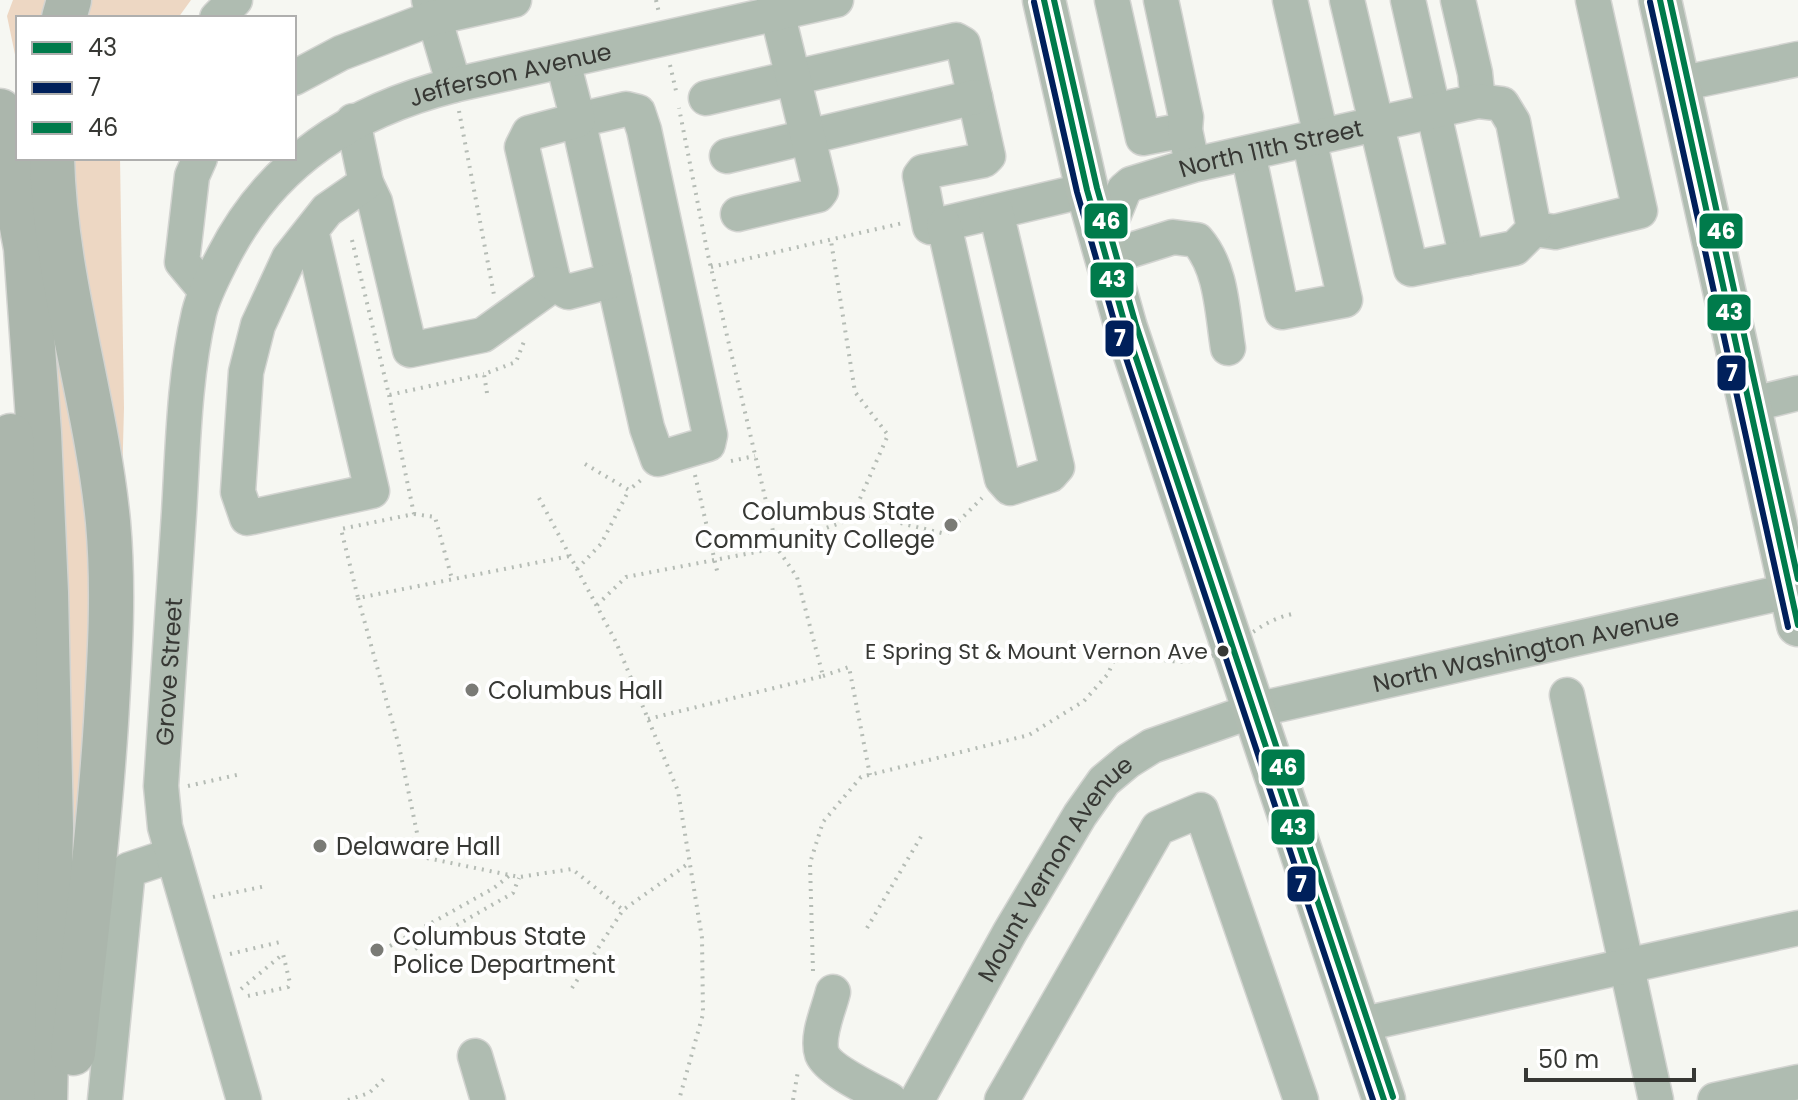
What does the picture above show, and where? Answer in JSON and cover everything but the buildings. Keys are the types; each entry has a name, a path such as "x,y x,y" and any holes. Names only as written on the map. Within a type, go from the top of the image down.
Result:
{"highway":[{"path":"2,124 11,298 17,817 12,1100"},
{"path":"2,124 26,248 46,578 51,828 45,1100"},
{"path":"52,160 53,198 94,426 112,580 102,785 67,1100"}],"main road":[{"path":"1044,0 1087,190 1126,328 1384,1100"},
{"path":"1660,0 1795,602"}],"street":[{"path":"219,16 235,0"},
{"path":"296,77 431,9 514,0"},
{"name":"Jefferson Avenue","path":"233,239 250,211 299,159 353,121 413,96 665,37 776,6 836,0"},
{"path":"1112,0 1143,138 1185,130"},
{"path":"1161,0 1193,165"},
{"path":"1248,153 1282,312 1345,300 1290,0"},
{"path":"1347,0 1411,269 1515,248 1534,229"},
{"path":"1408,0 1467,258"},
{"path":"1458,0 1475,73 1478,101 1502,104 1510,115 1534,229"},
{"path":"1534,229 1555,232 1640,211 1593,0"},
{"path":"738,214 818,195 821,191 776,6"},
{"path":"431,9 454,85"},
{"path":"706,98 956,40 963,44 988,156 984,160 923,172 920,176 936,221 1002,479 1010,488 1050,475 1057,467 996,212"},
{"path":"1679,84 1798,59"},
{"path":"563,62 578,120 614,280 647,428 658,459 708,444 710,435 638,112 626,109 578,120 529,133 522,147 554,284 568,292 614,280"},
{"path":"727,156 975,97"},
{"name":"North 11th Street","path":"1104,251 1124,190 1131,184 1193,165 1478,101"},
{"path":"353,121 410,350 483,335 554,284"},
{"path":"199,160 192,176 182,262 206,291"},
{"path":"311,230 372,491 247,518 238,492 246,372 258,325 289,258 311,230 327,210 366,183"},
{"path":"936,221 996,212 1087,190"},
{"path":"1104,251 1173,237 1197,240 1209,254 1218,283 1228,348"},
{"name":"Grove Street","path":"233,239 199,311 187,382 161,786 165,827 244,1100"},
{"path":"1749,405 1798,393"},
{"name":"North Washington Avenue","path":"1255,710 1795,602"},
{"path":"1567,695 1656,1100"},
{"name":"Mount Vernon Avenue","path":"917,1100 1010,932 1080,815 1104,781 1152,746 1255,710"},
{"path":"1002,1100 1158,828 1201,810 1301,1100"},
{"path":"105,1100 128,870 173,855"},
{"path":"1359,1025 1798,928"},
{"path":"822,988 822,1054 830,1064 890,1100"},
{"path":"475,1056 488,1100"},
{"path":"1715,1100 1798,1082"}],"path":[{"path":"656,0 711,267 777,548 797,577 823,676"},
{"path":"711,267 936,221"},
{"path":"596,606 626,577 777,548 851,519 888,435 855,392 831,241"},
{"path":"487,393 484,374 516,362 526,336"},
{"path":"585,464 629,490"},
{"path":"694,469 718,575"},
{"path":"854,512 946,534 1002,479"},
{"path":"577,569 601,544 629,490 641,480"},
{"path":"539,498 616,642 678,791 702,938 703,1014 679,1100"},
{"path":"414,514 435,517 452,579"},
{"path":"341,529 399,746 422,857 519,877 572,869 623,910"},
{"path":"358,598 570,556"},
{"path":"822,988 814,970 810,863 823,822 861,777 1029,735 1084,701 1108,674 1119,648 1157,661 1182,663 1206,659 1224,651 1271,618 1292,614"},
{"path":"648,719 849,667 870,775"},
{"path":"178,788 241,774"},
{"path":"867,928 922,835"},
{"path":"572,988 623,910 690,863"},
{"path":"390,946 494,888 510,875"},
{"path":"415,949 513,893 519,877"},
{"path":"207,898 266,886"},
{"path":"224,955 280,942"},
{"path":"283,954 290,983 288,987 236,996 283,954"},
{"path":"793,1100 800,1061"},
{"path":"348,1100 378,1088 384,1079"}],"shaded area":[{"path":"13,0 53,0 49,16 16,16 16,59 7,16"},
{"path":"87,0 191,0 179,16 83,16"},
{"path":"69,160 120,160 124,408 122,483 83,283"},
{"path":"43,240 98,550 71,936"}],"transit line":[{"name":"43","path":"1044,0 1087,190 1126,328 1384,1100"},
{"name":"46","path":"1054,0 1097,188 1136,325 1393,1097"},
{"name":"43","path":"1660,0 1798,625"},
{"name":"46","path":"1670,0 1798,579"},
{"name":"7","path":"1034,2 1077,192 1117,331 1373,1100"},
{"name":"7","path":"1650,2 1788,627"}],"place":[{"name":"Columbus State Community College","path":"951,525"},
{"name":"E Spring St & Mount Vernon Ave","path":"1223,651"},
{"name":"Columbus Hall","path":"472,690"},
{"name":"Delaware Hall","path":"320,846"},
{"name":"Columbus State Police Department","path":"377,950"}]}
